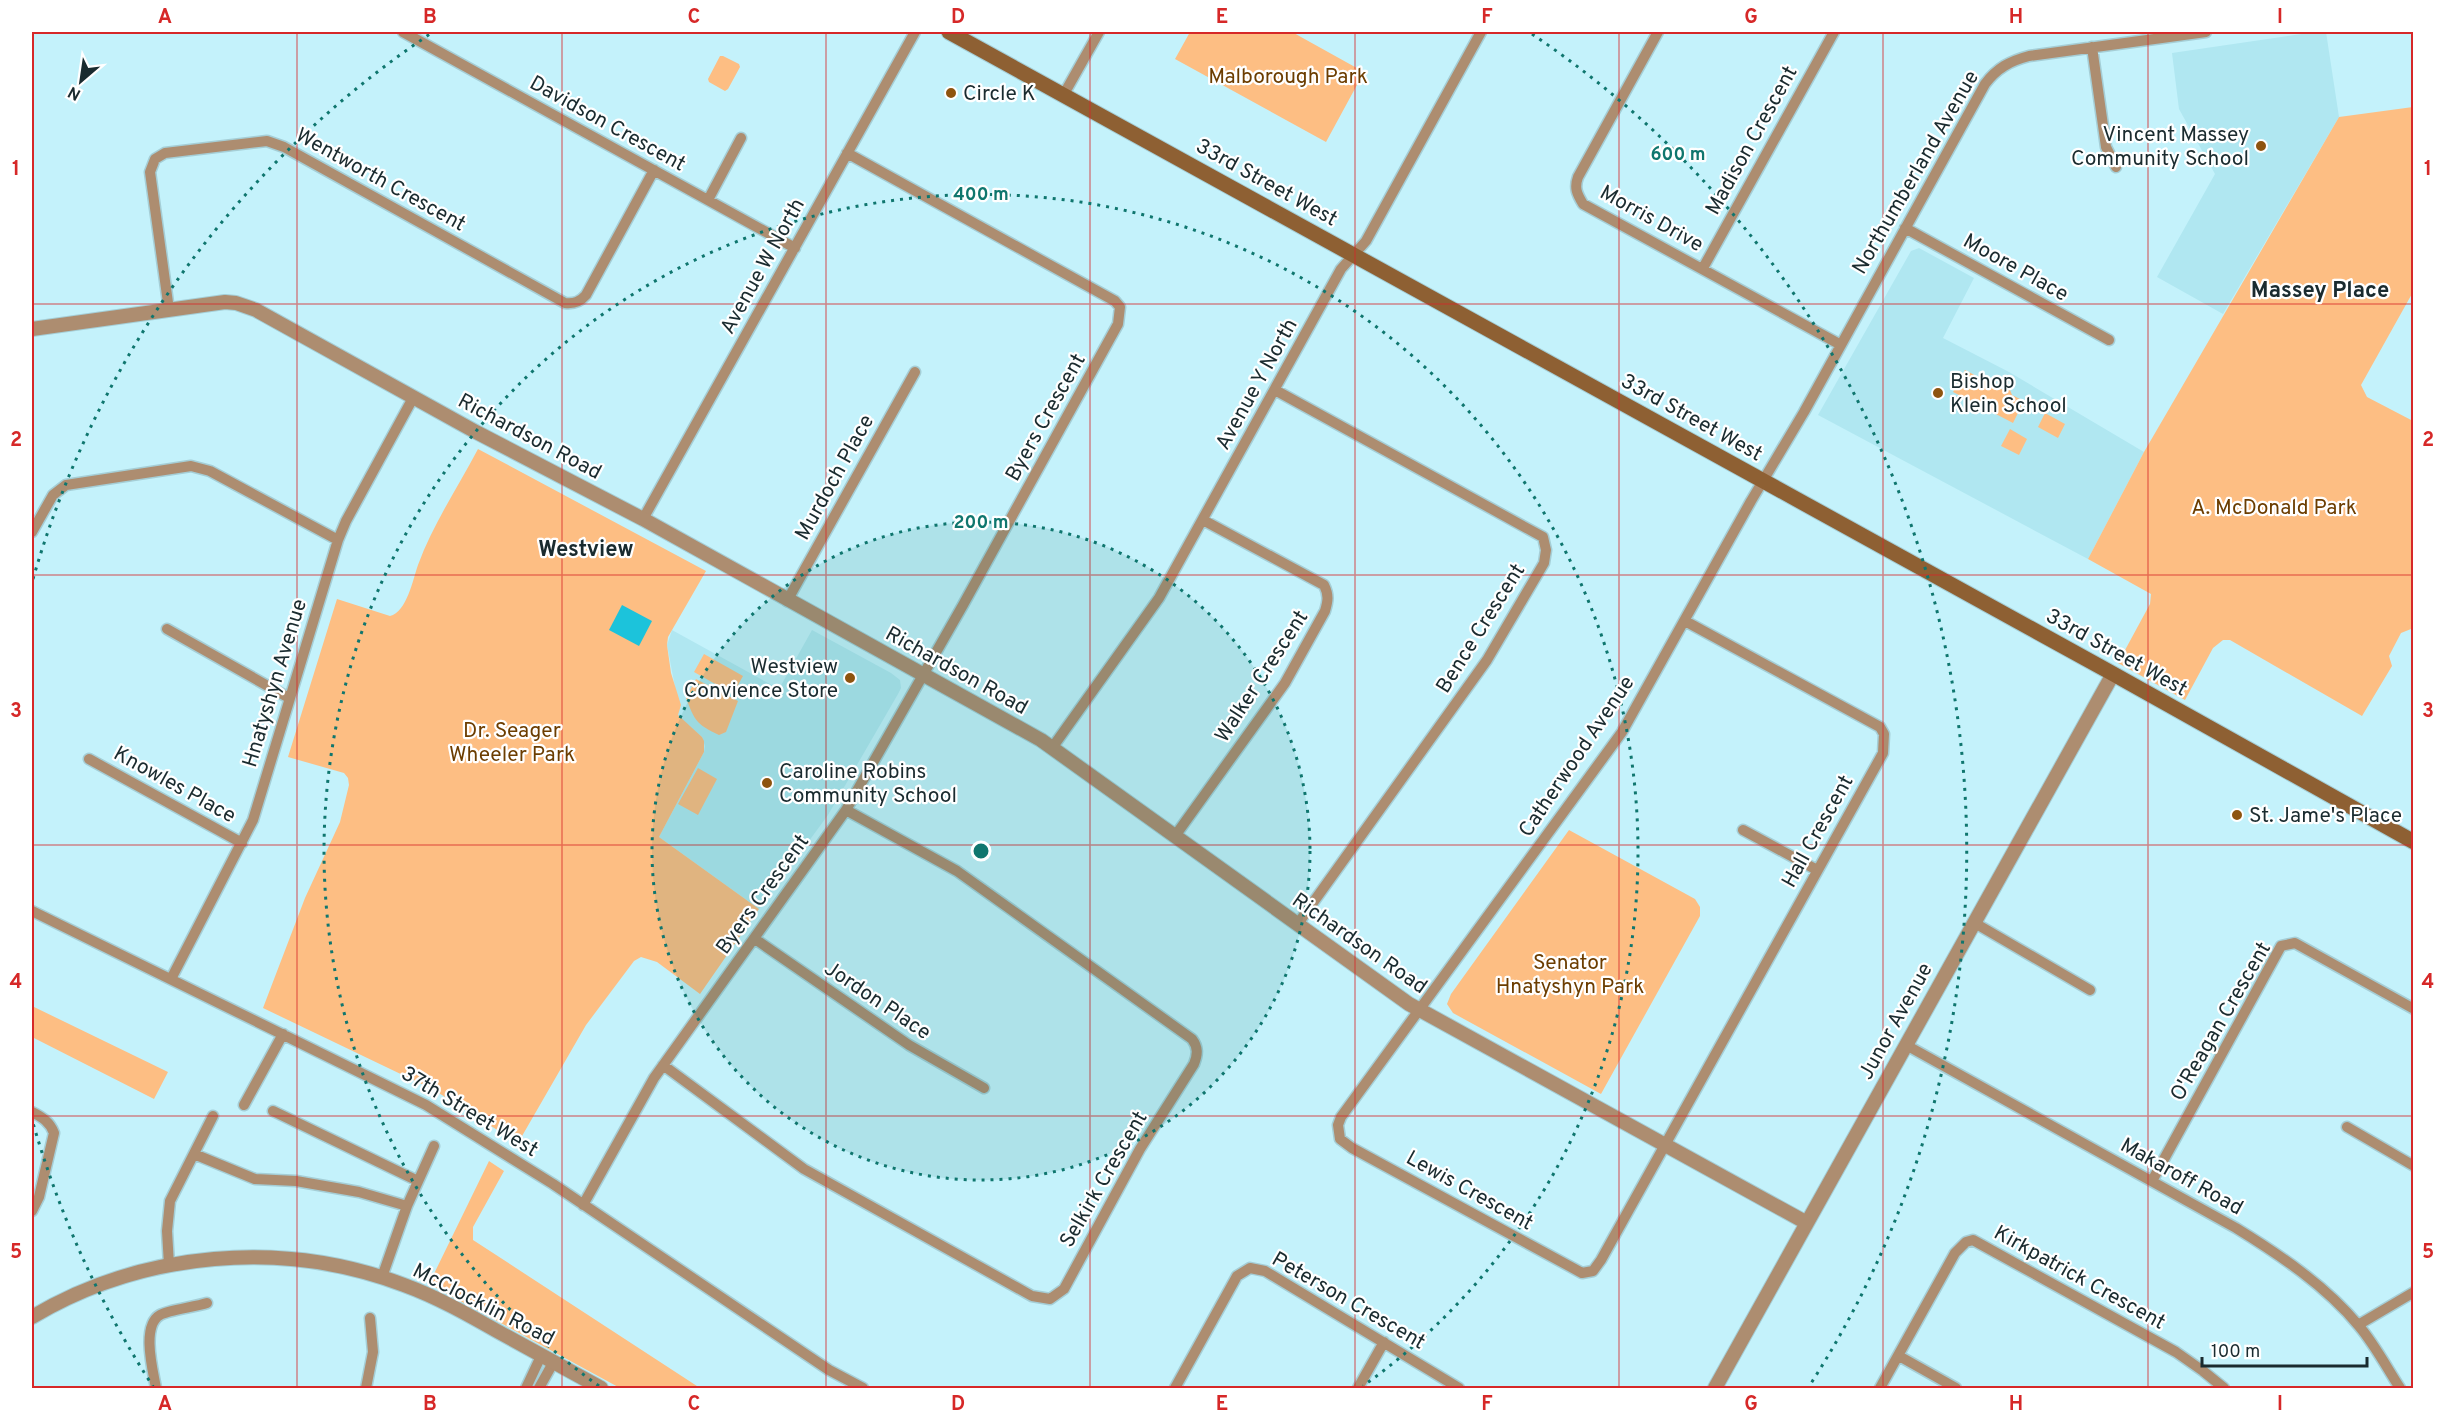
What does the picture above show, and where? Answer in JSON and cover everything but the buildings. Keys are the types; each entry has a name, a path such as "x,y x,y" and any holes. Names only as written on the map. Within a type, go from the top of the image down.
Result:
{"main road":[{"name":"33rd Street West","path":"949,32 2414,842"}],"street":[{"name":"Davidson Crescent","path":"403,32 795,248"},
{"name":"Avenue W North","path":"643,519 915,32"},
{"path":"1064,94 1099,32"},
{"name":"Avenue Y North","path":"1052,748 1153,609 1341,269 1366,241 1481,32"},
{"name":"Morris Drive","path":"1658,32 1578,177 1575,190 1583,204 1840,345"},
{"name":"Madison Crescent","path":"1703,268 1834,32"},
{"name":"Northumberland Avenue","path":"1764,481 1985,84 1995,71 2017,59 2029,56 2206,32"},
{"path":"2092,47 2106,147 2116,167"},
{"path":"708,200 741,138"},
{"name":"Wentworth Crescent","path":"169,310 150,172 151,165 159,155 267,141 284,147 565,303 572,303 586,295 654,170"},
{"name":"Byers Crescent","path":"583,1205 649,1086 846,810 1118,324 1120,307 1116,301 847,153"},
{"name":"Moore Place","path":"1905,228 2109,340"},
{"name":"Richardson Road","path":"32,329 225,302 246,306 413,398 643,519 1052,748 1297,925 1421,1011 1807,1223"},
{"name":"Murdoch Place","path":"788,601 915,372"},
{"name":"Bence Crescent","path":"1275,390 1543,537 1546,550 1544,563 1487,660 1297,925"},
{"name":"Hnatyshyn Avenue","path":"171,979 253,820 338,540 413,398"},
{"path":"32,532 53,495 66,485 179,466 191,466 210,471 338,540"},
{"name":"Catherwood Avenue","path":"1421,1011 1614,743 1764,481"},
{"name":"Walker Crescent","path":"1175,836 1285,683 1325,611 1328,600 1328,592 1324,585 1203,520"},
{"name":"Hall Crescent","path":"1664,1146 1883,753 1884,734 1880,727 1685,621"},
{"path":"166,629 289,698"},
{"name":"Junor Avenue","path":"1715,1389 2113,674"},
{"name":"Knowles Place","path":"88,759 242,843"},
{"name":"Selkirk Crescent","path":"663,1065 824,1182 1032,1296 1050,1299 1064,1289 1140,1149 1194,1064 1197,1057 1196,1044 970,880 846,810"},
{"path":"1743,830 1817,870"},
{"name":"37th Street West","path":"32,911 426,1105 583,1205 829,1370 863,1389"},
{"path":"1973,922 2090,990"},
{"name":"Jordon Place","path":"755,939 902,1041 984,1088"},
{"name":"O'Reagan Crescent","path":"2152,1182 2282,946 2295,943 2414,1009"},
{"name":"Lewis Crescent","path":"1421,1011 1341,1117 1338,1125 1340,1138 1352,1148 1582,1273 1593,1271 1601,1260 1664,1146"},
{"path":"244,1105 283,1034"},
{"name":"Makaroff Road","path":"1906,1045 2236,1228 2283,1258 2329,1296 2358,1325 2400,1389"},
{"path":"273,1111 418,1181"},
{"path":"32,1112 45,1119 54,1133 39,1197 32,1211"},
{"path":"169,1265 167,1231 171,1201 213,1116"},
{"path":"2347,1127 2414,1166"},
{"path":"382,1277 406,1206 434,1146"},
{"path":"194,1154 255,1179 296,1181 328,1186 359,1192 406,1206"},
{"name":"Kirkpatrick Crescent","path":"1881,1389 1955,1253 1966,1242 1973,1240 2176,1352 2204,1371 2224,1389"},
{"name":"McClocklin Road","path":"32,1317 104,1282 169,1265 226,1258 281,1258 333,1265 382,1277 448,1304 601,1389"},
{"name":"Peterson Crescent","path":"1175,1389 1237,1276 1244,1269 1250,1268 1265,1272 1459,1389"},
{"path":"2358,1325 2414,1292"},
{"path":"156,1389 149,1334 154,1320 167,1312 207,1303"},
{"path":"366,1389 373,1352 370,1318"},
{"path":"1358,1389 1384,1342"},
{"path":"1899,1356 1956,1389"},
{"path":"526,1389 547,1360"},
{"path":"539,1389 547,1360"}],"shaded area":[{"name":"Vincent Massey Community School","path":"2326,32 2339,117 2223,314 2157,277 2215,174 2179,109 2172,53"},
{"name":"Bishop Klein School","path":"1919,248 1974,278 1943,338 2009,372 2144,452 2088,559 1818,415 1911,251"},
{"name":"Caroline Robins Community School","path":"672,630 779,689 812,630 900,680 901,688 898,694 828,815 759,909 659,837 704,752 705,746 702,737 677,715 675,687 667,645"}],"green space":[{"name":"Malborough Park","path":"1190,32 1292,32 1364,72 1326,142 1175,59"},
{"path":"720,56 739,64 740,67 725,91 709,82 708,79"},
{"name":"A. McDonald Park","path":"2413,107 2413,292 2361,385 2367,397 2413,421 2413,624 2411,629 2401,633 2389,656 2392,666 2362,716 2230,640 2223,640 2213,648 2185,700 2118,663 2150,604 2151,594 2088,559 2144,452 2339,117"},
{"path":"1965,370 2003,390 2010,390 2012,395 2024,401 2013,423 1992,412 1988,413 1987,409 1953,392"},
{"path":"2045,413 2065,424 2058,438 2038,427"},
{"path":"2010,429 2027,439 2019,455 2001,446"},
{"name":"Dr. Seager Wheeler Park","path":"478,449 706,571 668,637 667,645 671,673 681,705 678,715 702,737 704,752 659,837 759,909 700,994 657,962 641,957 634,961 586,1025 518,1143 434,1090 263,1008 305,898 340,822 349,785 344,773 288,757 337,599 390,616 401,608 431,535"},
{"path":"704,654 743,676 733,694 694,672"},
{"path":"696,679 738,701 726,732 719,735 705,728 694,717 686,698"},
{"path":"698,768 717,779 698,815 678,804"},
{"name":"Senator Hnatyshyn Park","path":"1569,830 1695,899 1700,907 1700,916 1601,1094 1453,1013 1447,1004 1451,994"},
{"path":"32,1006 168,1072 154,1099 32,1037"},
{"path":"489,1161 504,1171 473,1227 473,1240 700,1388 620,1388 429,1284"}],"water":[{"path":"622,605 652,621 639,646 609,630"}],"place":[{"name":"Circle K","path":"951,93"},
{"name":"Vincent Massey Community School","path":"2261,146"},
{"name":"Bishop Klein School","path":"1938,393"},
{"name":"Westview Convience Store","path":"850,678"},
{"name":"Caroline Robins Community School","path":"767,783"},
{"name":"St. Jame's Place","path":"2237,815"}],"district":[{"name":"Massey Place","path":"2320,289"},
{"name":"Westview","path":"586,548"}]}
